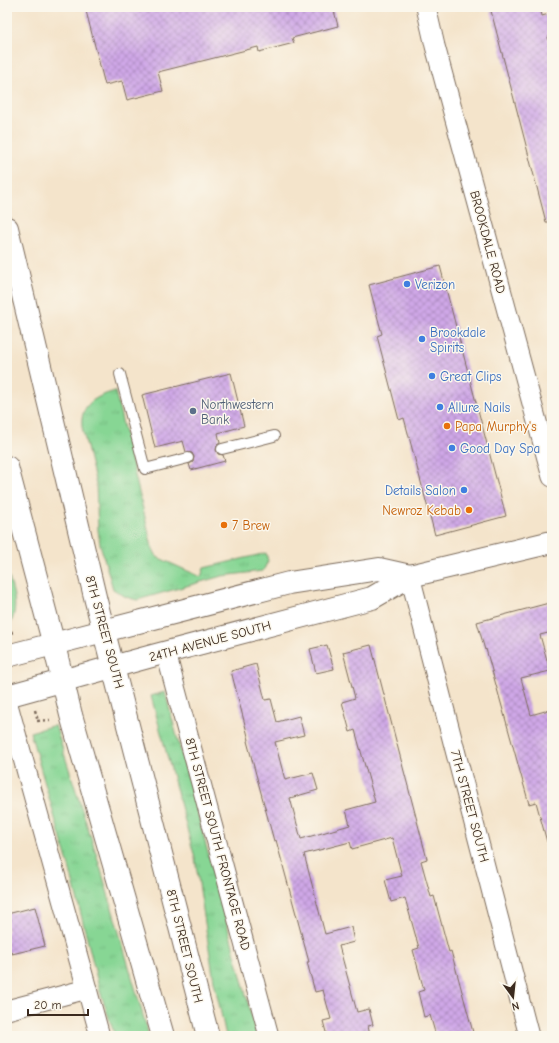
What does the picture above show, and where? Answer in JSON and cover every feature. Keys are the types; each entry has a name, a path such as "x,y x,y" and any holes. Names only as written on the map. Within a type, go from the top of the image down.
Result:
{"main road":[{"name":"8TH STREET SOUTH","path":"7,228 104,631 208,1036"},
{"path":"7,467 62,680 163,1036"},
{"name":"24TH AVENUE SOUTH","path":"7,696 114,666 372,598 410,576 552,542"},
{"name":"24TH AVENUE SOUTH","path":"7,656 289,583 379,569 410,576"}],"street":[{"name":"BROOKDALE ROAD","path":"426,7 435,46 552,477"},
{"name":"7TH STREET SOUTH","path":"410,576 529,1036"},
{"name":"8TH STREET SOUTH FRONTAGE ROAD","path":"166,653 269,1036"},
{"path":"7,701 100,1036"},
{"path":"7,1010 87,989"}],"lane":[{"path":"120,374 145,469 188,458"},
{"path":"222,449 274,436"}],"path":[{"path":"38,721 54,720"}],"green space":[{"path":"115,391 152,547 157,557 201,577 204,568 266,553 268,561 263,571 222,576 137,600 126,597 113,589 100,544 96,484 82,427 82,419 86,407 90,403 101,396"},
{"path":"7,570 15,607 14,615 7,630"},
{"path":"165,692 257,1036 226,1036 214,981 195,858 151,696"},
{"path":"55,725 99,863 149,1036 115,1036 100,991 70,870 30,732"}],"building":[{"path":"85,7 333,7 338,26 292,38 294,43 259,52 258,47 158,72 163,91 127,100 122,81 105,85"},
{"path":"490,7 540,7 542,16 552,13 552,36 548,37 552,54 552,222 546,222"},
{"path":"440,266 506,516 435,535 404,418 399,420 377,336 382,334 369,285"},
{"name":"Northwestern Bank","path":"231,373 244,426 218,433 220,443 217,445 216,450 218,454 223,455 225,461 191,470 189,464 193,462 194,457 192,453 186,452 183,441 155,448 142,395"},
{"path":"549,603 552,614 552,632 540,635 550,671 521,678 531,715 552,709 552,841 547,842 536,802 529,804 486,649 485,650 477,622"},
{"path":"327,645 334,669 316,673 310,649"},
{"path":"371,645 427,859 421,861 431,897 434,896 449,952 451,951 474,1036 436,1036 430,1015 424,1017 418,992 424,990 413,950 419,948 405,898 391,902 385,880 402,876 392,838 352,849 350,842 304,854 325,934 351,927 354,942 339,946 357,1012 369,1009 373,1025 368,1026 370,1036 327,1036 323,1021 331,1019 323,990 315,992 307,962 309,962 276,840 274,841 247,741 249,740 231,671 256,664 265,700 271,699 277,722 299,716 304,735 275,742 285,780 313,773 318,790 290,798 301,839 350,825 346,810 375,802 355,730 350,732 342,702 355,698 343,652"},
{"path":"35,907 45,946 12,954 12,952 7,953 7,914"}],"place":[{"name":"Verizon","path":"407,284"},
{"name":"Brookdale Spirits","path":"422,339"},
{"name":"Great Clips","path":"432,376"},
{"name":"Allure Nails","path":"440,407"},
{"name":"Northwestern Bank","path":"193,411"},
{"name":"Papa Murphy's","path":"447,426"},
{"name":"Good Day Spa","path":"452,448"},
{"name":"Details Salon","path":"464,490"},
{"name":"Newroz Kebab","path":"469,510"},
{"name":"7 Brew","path":"224,525"}]}
